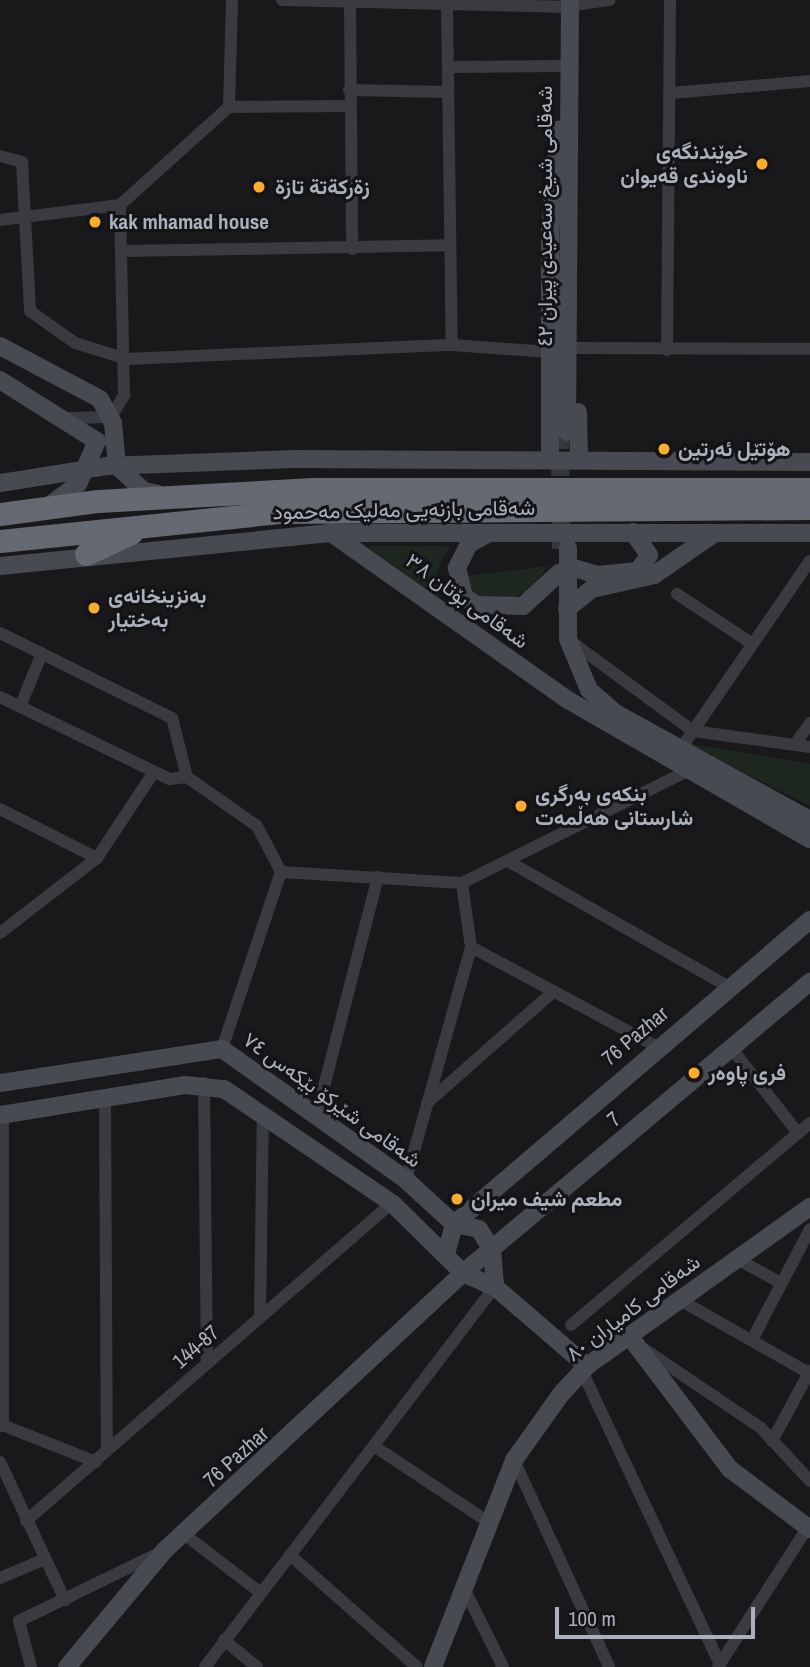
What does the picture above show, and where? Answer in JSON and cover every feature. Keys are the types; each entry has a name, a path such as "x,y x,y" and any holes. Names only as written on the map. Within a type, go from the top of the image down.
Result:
{"highway":[{"name":"شەقامی بازنەیی مەلیک مەحمود","path":"0,514 47,507 172,497 313,489 810,489"},
{"name":"شەقامی بازنەیی مەلیک مەحمود","path":"0,541 280,512 810,508"},
{"path":"86,554 149,524"}],"main road":[{"name":"شەقامی شیخ سەعیدی پیران ٤٢","path":"564,129 560,66 566,3"},
{"name":"شەقامی شیخ سەعیدی پیران ٤٢","path":"563,432 566,3"},
{"path":"564,129 576,186 579,457"},
{"path":"550,457 551,192 564,129"},
{"path":"0,346 88,392 111,417 117,466 144,491 172,497"},
{"path":"0,380 68,418 97,440 89,469 47,507"},
{"path":"68,418 88,392"},
{"path":"0,484 117,466 550,457 810,462"},
{"name":"شەقامی بۆتان ٣٨","path":"280,512 332,533 624,734 810,839"},
{"path":"492,532 469,544 457,568 464,596 476,605 523,606 564,559"},
{"path":"564,559 597,575 638,571 648,545 633,532"},
{"path":"0,566 86,554 332,533 810,533"},
{"path":"567,609 592,589 653,575 681,551 720,533"},
{"path":"564,559 568,639 579,675 602,704 810,821"},
{"name":"شەقامی بۆتان ٣٨","path":"564,559 563,660 582,695 624,734"},
{"name":"76 Pazhar","path":"454,1224 656,1046 731,988 810,920"},
{"name":"7","path":"445,1289 810,982"},
{"name":"شەقامی شێرکۆ بێکەس ٧٤","path":"0,1083 222,1049 317,1114 406,1180 454,1224 479,1229 492,1250"},
{"path":"1,1115 204,1083 263,1112 391,1203 463,1273 495,1287 584,1369"},
{"name":"شەقامی کامیاران ٨٠","path":"433,1667 462,1584 514,1460 584,1369 633,1340 681,1300 810,1207"},
{"path":"446,1254 454,1224"},
{"path":"492,1250 495,1287"},
{"name":"76 Pazhar","path":"67,1667 165,1550 445,1289"},
{"path":"633,1340 730,1469 809,1528"}],"street":[{"path":"229,107 232,0"},
{"path":"282,0 447,6 609,0"},
{"path":"667,349 670,0"},
{"path":"350,2 352,249"},
{"path":"447,6 452,345"},
{"path":"448,67 560,66"},
{"path":"671,93 810,81"},
{"path":"349,90 448,92"},
{"path":"0,220 120,205 229,107 349,106"},
{"path":"0,156 22,162 30,311 75,343 127,359 452,345 550,352"},
{"path":"68,418 111,417 124,395 127,359 120,205"},
{"path":"122,251 352,249 450,245"},
{"path":"577,348 810,349"},
{"path":"680,750 751,643 810,561"},
{"path":"677,594 751,643"},
{"path":"0,633 172,718 187,776 257,826 281,872 222,1049"},
{"path":"568,639 693,731 810,747"},
{"path":"20,707 42,653"},
{"path":"0,697 154,772 175,780 187,776"},
{"path":"795,744 810,723"},
{"path":"281,872 462,883 688,771"},
{"path":"2,929 97,858 154,772"},
{"path":"0,809 97,858"},
{"path":"508,861 731,988"},
{"path":"317,1114 378,877"},
{"path":"406,1180 471,947 462,883"},
{"path":"471,947 656,1046"},
{"path":"426,1103 554,991"},
{"path":"732,1049 798,1133"},
{"path":"204,1083 207,1363"},
{"path":"105,1098 107,1451"},
{"path":"260,1317 263,1112"},
{"path":"1,1115 1,1425 96,1462"},
{"path":"570,1325 810,1123"},
{"name":"144-87","path":"26,1521 391,1203"},
{"path":"752,1340 810,1228"},
{"path":"737,1259 781,1283"},
{"path":"205,1667 495,1287"},
{"path":"681,1300 810,1372 772,1441"},
{"path":"633,1340 772,1441 810,1481"},
{"path":"584,1369 719,1665"},
{"path":"374,1446 487,1521"},
{"path":"514,1460 609,1667"},
{"path":"0,1462 65,1600"},
{"path":"719,1665 809,1528"},
{"path":"184,1534 261,1593"},
{"path":"31,1667 19,1621 165,1550"},
{"path":"290,1555 417,1667"},
{"path":"0,1578 45,1559"},
{"path":"462,1584 503,1667"},
{"path":"224,1640 257,1667"}],"shaded area":[{"path":"366,546 450,546 437,570 439,597"},
{"path":"548,566 532,588 504,603 478,596 463,576"},
{"path":"686,743 810,764 810,806"}],"tunnel":[{"path":"560,431 561,549"}],"place":[{"name":"خوێندنگەی ناوەندی قەیوان","path":"762,164"},
{"name":"زةركةتة تازة","path":"259,187"},
{"name":"kak mhamad house","path":"95,222"},
{"name":"هۆتێل ئەرتین","path":"664,449"},
{"name":"بەنزینخانەی بەختیار","path":"94,608"},
{"name":"بنکەی بەرگری شارستانی هەڵمەت","path":"521,806"},
{"name":"فری پاوەر","path":"694,1073"},
{"name":"مطعم شيف ميران","path":"457,1199"}]}
